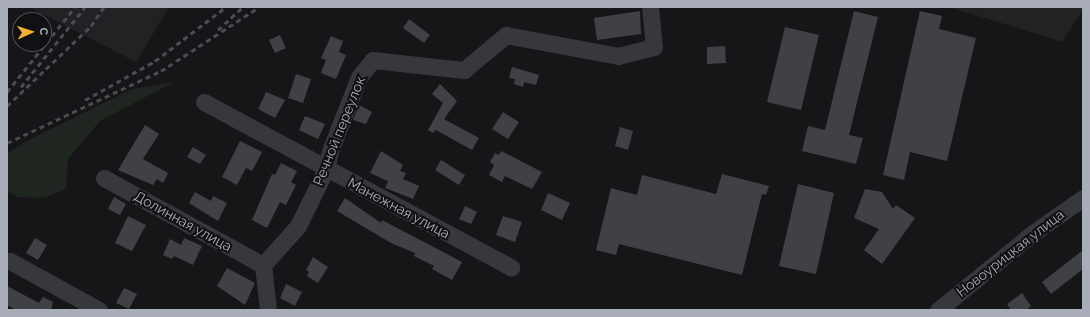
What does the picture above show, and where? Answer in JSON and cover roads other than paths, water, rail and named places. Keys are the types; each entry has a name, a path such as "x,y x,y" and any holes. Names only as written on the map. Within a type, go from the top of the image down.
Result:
{"street":[{"name":"Речной переулок","path":"263,265 298,226 326,169 330,151 358,76 373,60 464,70 506,35 618,56 654,47 650,7"},
{"name":"Манежная улица","path":"204,102 511,268"},
{"name":"Долинная улица","path":"104,178 263,265"},
{"name":"Новоурицкая улица","path":"938,310 1033,233 1083,198"},
{"path":"10,261 98,310"},
{"path":"263,265 268,310"}],"railway":[{"path":"7,92 75,7"},
{"path":"21,87 85,7"},
{"path":"7,106 91,26 104,7"},
{"path":"85,100 155,61 226,7"},
{"path":"218,30 243,7"},
{"path":"7,143 161,71 259,7"}]}
